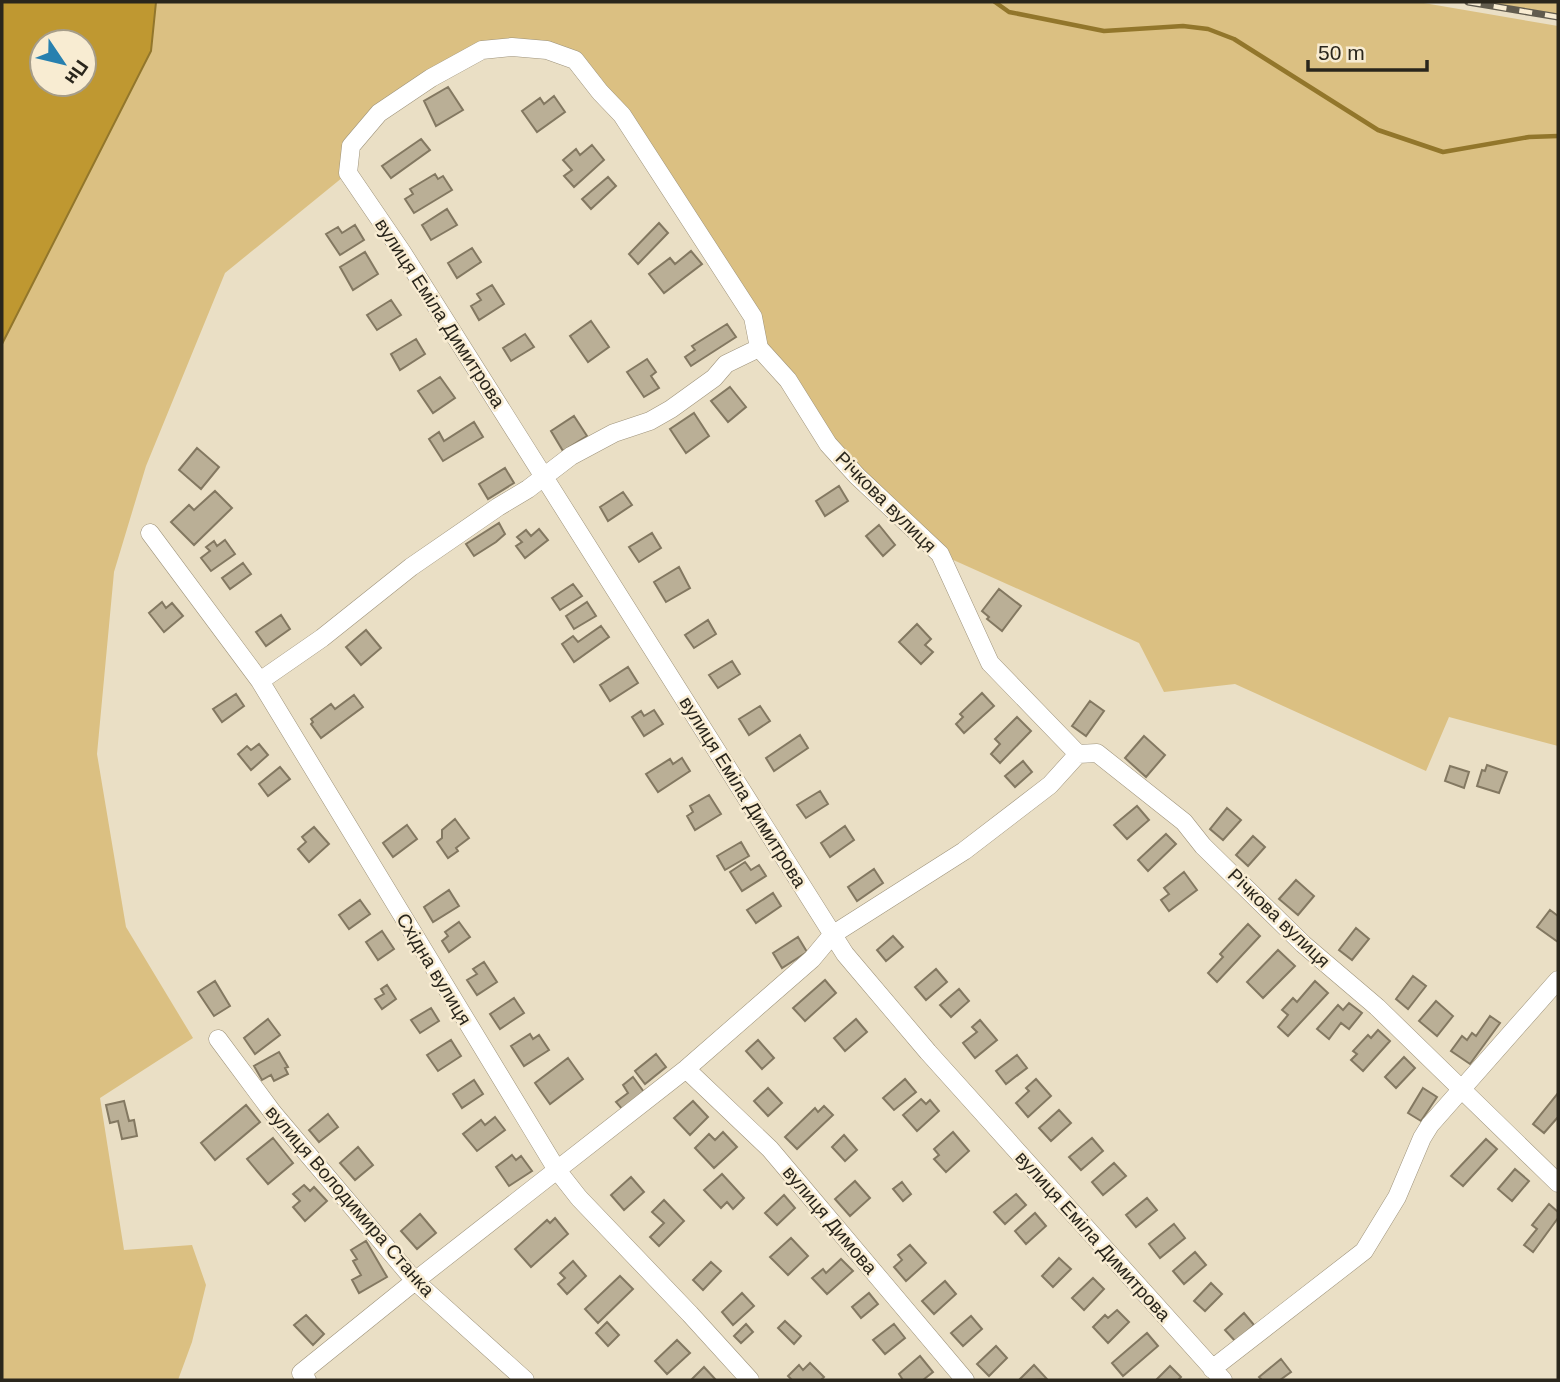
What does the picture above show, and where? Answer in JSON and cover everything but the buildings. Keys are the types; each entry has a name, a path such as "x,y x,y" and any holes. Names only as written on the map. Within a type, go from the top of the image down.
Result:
{"street":[{"name":"Річкова вулиця","path":"351,146 379,113 431,78 482,50 512,47 547,50 575,60 622,115 753,317 759,348 788,380 828,444 857,476 940,554 990,663 1078,754 1097,753 1184,822 1203,846 1303,944 1377,1007 1558,1183"},
{"name":"вулиця Еміла Димитрова","path":"351,146 348,173 402,252 845,954 928,1052 1217,1375"},
{"path":"260,681 322,638 411,567 571,456 614,433 650,421 671,409 714,378 726,364 759,348"},
{"name":"Східна вулиця","path":"150,533 260,681 557,1170 579,1198 691,1314 750,1380"},
{"path":"304,1377 415,1281 686,1069 812,959 832,935 964,851 1050,785 1078,754"},
{"path":"1217,1375 1364,1251 1397,1197 1430,1125 1558,980"},
{"name":"вулиця Володимира Станка","path":"218,1039 281,1124 415,1281 525,1380"},
{"name":"вулиця Димова","path":"686,1069 770,1149 965,1380"}],"shaded area":[{"path":"2,2 156,2 151,51 2,344"},
{"path":"156,2 1418,2 1558,26 1558,746 1449,717 1426,771 1235,684 1164,692 1139,643 940,554 859,472 765,348 756,316 601,78 577,56 512,44 376,111 348,173 225,273 146,466 114,572 97,754 126,927 193,1038 100,1098 124,1250 192,1245 206,1285 192,1342 178,1380 2,1380 2,345 151,51"},
{"path":"1471,2 1558,2 1558,16"}],"waterway":[{"path":"995,2 1009,12 1104,31 1183,26 1208,29 1234,39 1378,130 1443,152 1529,137 1558,136"}],"railway":[{"path":"1468,2 1558,17"}]}
